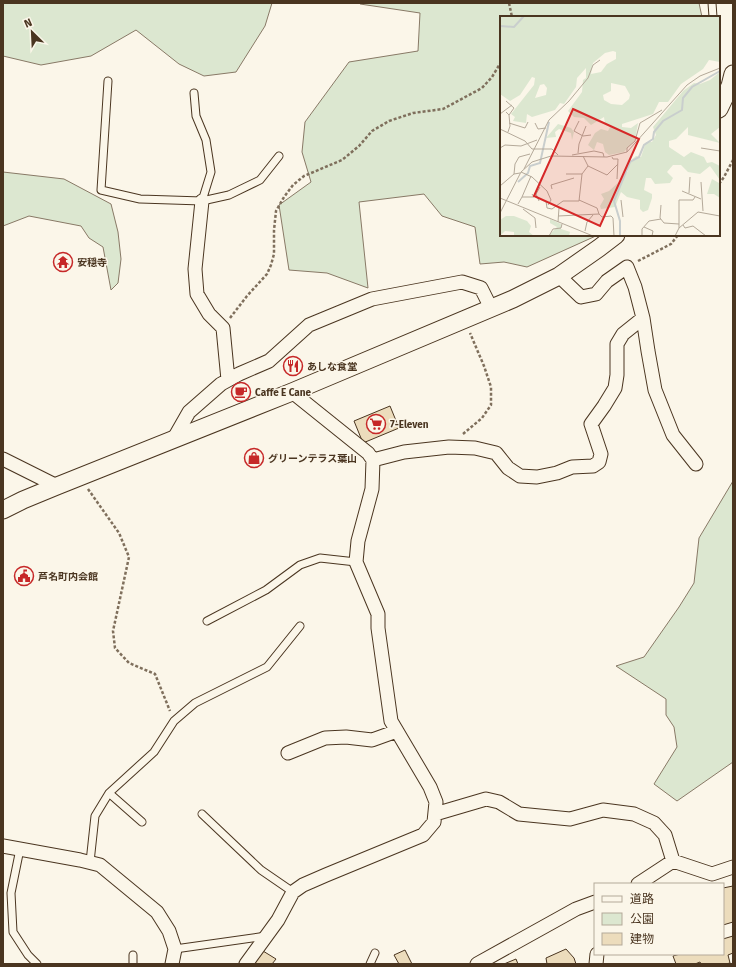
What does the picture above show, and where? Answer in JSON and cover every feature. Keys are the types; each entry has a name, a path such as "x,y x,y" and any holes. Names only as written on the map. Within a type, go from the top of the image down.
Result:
{"street":[{"path":"720,107 730,86 733,74"},
{"path":"202,201 195,268 197,294 209,314 223,328 228,380"},
{"path":"3,510 23,500 292,392 513,299 559,276 615,236"},
{"path":"559,276 581,297 596,294 607,281 627,267 635,287 643,318 655,390 674,435 696,464"},
{"path":"173,440 189,412 221,384 269,361 309,325 372,298 462,282 481,288 491,308"},
{"path":"373,460 404,452 449,447 475,448 496,453 508,468 520,476 537,477 557,473 572,467 593,466 599,462 601,454 591,424 615,388 617,375 617,344 623,334 643,318"},
{"path":"246,964 278,920 293,892 303,885 423,835 434,822 436,802 430,787 392,721 378,628 378,614 356,562 358,541 372,489 373,460 368,452 292,392"},
{"path":"3,459 58,486"},
{"path":"288,753 325,738 346,737 372,740 397,731"},
{"path":"434,814 486,799 499,802 519,814 570,819 603,810 634,814 654,823 666,835 673,861"},
{"path":"3,846 100,865 157,912 169,931 175,949 172,964"},
{"path":"673,861 712,874 733,867"},
{"path":"640,883 673,861"},
{"path":"477,964 576,909 594,902"}],"lane":[{"path":"712,3 713,16"},
{"path":"108,81 101,190 140,199 202,201 229,195 260,180 279,156"},
{"path":"194,94 196,116 206,140 211,172 202,201"},
{"path":"207,621 266,590 300,565 320,558 356,562"},
{"path":"90,862 95,816 109,793 154,752 174,721 195,703 267,667 300,626"},
{"path":"109,793 142,822"},
{"path":"202,814 261,870 293,892"},
{"path":"20,849 11,893 13,932 28,955 37,964"},
{"path":"175,949 266,936"},
{"path":"370,964 375,953"},
{"path":"133,955 133,964"}],"path":[{"path":"510,3 512,16"},
{"path":"223,328 247,296 267,274 274,254 276,211 293,185 304,176 342,160 360,146 372,131 389,121 413,113 442,109 482,88 492,77 500,64"},
{"path":"720,183 733,160"},
{"path":"627,267 671,244 677,236"},
{"path":"449,447 482,418 491,405 491,388 464,320"},
{"path":"79,477 119,533 129,557 113,631 115,648 129,663 156,674 174,721"}],"green space":[{"path":"3,3 272,3 265,26 236,72 204,76 179,64 136,30 91,56 41,65 3,56"},
{"path":"359,3 699,3 702,16 500,16 500,236 596,236 527,267 504,262 480,264 475,227 442,216 424,194 359,202 368,288 327,273 289,270 279,205 311,182 302,152 305,122 349,62 418,51 420,13"},
{"path":"3,172 64,179 111,204 118,232 121,259 118,283 111,290 103,247 89,238 81,226 29,216 3,226"},
{"path":"733,481 733,762 677,801 654,784 677,747 674,727 666,715 666,699 616,666 644,657 679,607 694,583 699,538"}],"building":[{"name":"7-Eleven","path":"390,406 399,428 363,443 354,421"},
{"path":"733,886 733,922 724,925 724,888"},
{"path":"733,936 733,953 728,955 730,963 701,964 700,962 695,964 676,964 673,956 676,955 724,955 724,939"},
{"path":"566,949 574,958 576,964 547,964 546,958"},
{"path":"405,950 412,964 399,964 394,955"},
{"path":"263,951 276,959 272,964 254,964"},
{"path":"516,959 518,964 504,964"}],"place":[{"name":"安穏寺","path":"63,262"},
{"name":"あしな食堂","path":"293,366"},
{"name":"Caffe E Cane","path":"241,392"},
{"name":"7-Eleven","path":"376,424"},
{"name":"グリーンテラス葉山","path":"254,458"},
{"name":"芦名町内会館","path":"24,576"}]}
